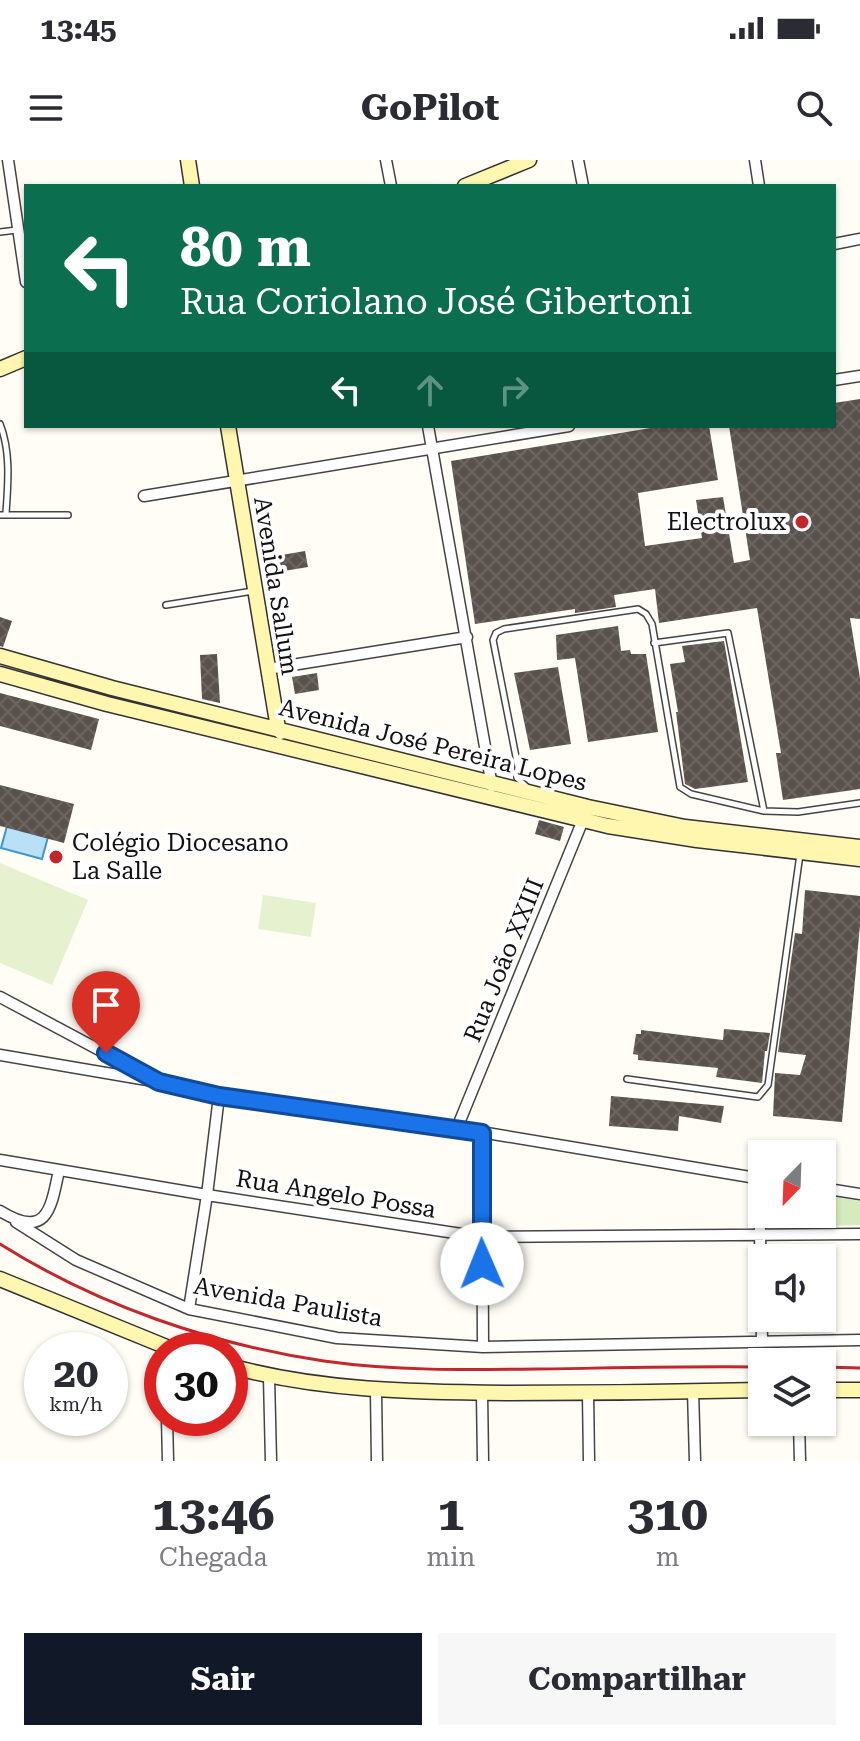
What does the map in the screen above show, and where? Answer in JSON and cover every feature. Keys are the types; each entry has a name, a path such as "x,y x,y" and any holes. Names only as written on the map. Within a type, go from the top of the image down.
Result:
{"main road":[{"path":"188,160 192,184"},
{"path":"470,184 529,160"},
{"path":"0,369 24,359"},
{"name":"Avenida Sallum","path":"228,428 278,728 293,749"},
{"name":"Avenida José Pereira Lopes","path":"0,656 112,688 278,728 491,790 586,814 685,827 860,859"},
{"name":"Avenida José Pereira Lopes","path":"0,674 107,704 293,749 491,790"},
{"path":"107,704 112,688"},
{"name":"Avenida José Pereira Lopes","path":"800,848 860,847"},
{"path":"0,1279 144,1339"},
{"path":"248,1371 269,1377 376,1391 588,1393 748,1390"},
{"path":"836,1390 860,1390"}],"street":[{"path":"8,160 24,270"},
{"path":"386,160 391,184"},
{"path":"578,160 583,184"},
{"path":"755,160 759,184"},
{"path":"836,244 860,239"},
{"path":"836,380 860,376"},
{"path":"428,428 467,637 491,790"},
{"path":"144,496 557,428"},
{"path":"267,669 467,637"},
{"name":"Rua João XXIII","path":"457,1128 586,814"},
{"path":"0,997 159,1082"},
{"path":"0,1055 159,1082 219,1096 457,1128 748,1177"},
{"path":"189,1309 219,1096"},
{"path":"482,1133 483,1347"},
{"name":"Rua Angelo Possa","path":"0,1160 481,1237 860,1234"},
{"path":"16,1222 36,1221 50,1210 59,1170"},
{"path":"836,1190 860,1194"},
{"name":"Avenida Paulista","path":"0,1211 76,1260 189,1309 337,1338 483,1347 860,1340"},
{"path":"759,1228 762,1341"},
{"path":"269,1377 271,1461"},
{"path":"376,1391 377,1461"},
{"path":"693,1391 695,1461"},
{"path":"482,1393 483,1461"},
{"path":"588,1393 589,1461"},
{"path":"167,1436 168,1461"},
{"path":"799,1436 800,1461"}],"lane":[{"path":"0,232 17,230"},
{"path":"0,424 5,438 8,468 3,514 68,515"},
{"path":"166,605 254,591"},
{"path":"536,802 517,778 518,767 493,640 496,633 504,629 638,609 646,614 652,624 680,787 691,794 764,811 798,812 860,803"},
{"path":"654,643 728,633 764,811"},
{"path":"627,1079 758,1097 768,1085 800,848"}],"green space":[{"path":"0,863 88,900 52,985 0,963"},
{"path":"263,895 316,903 311,937 258,929"},
{"path":"836,1197 860,1201 860,1225 836,1226"}],"water":[{"path":"7,826 48,837 42,859 1,848"}],"building":[{"path":"860,399 860,619 850,618 860,678 860,789 783,800 776,753 781,753 757,608 659,623 655,589 614,595 616,607 575,613 575,609 475,624 451,461 651,428 709,428 718,480 638,493 645,546 702,538 696,500 723,497 734,563 750,560 729,428 836,428 836,403"},
{"path":"305,551 308,567 272,573 270,557"},
{"path":"0,617 12,621 3,647 0,646"},
{"path":"618,626 621,651 646,654 658,732 588,742 575,658 557,660 556,635"},
{"path":"724,641 748,782 695,789 685,784 670,664 685,662 682,646"},
{"path":"217,654 220,703 202,699 200,655"},
{"path":"558,667 571,744 530,750 514,673"},
{"path":"317,673 319,690 295,694 292,677"},
{"path":"0,693 99,719 91,750 0,726"},
{"path":"0,785 74,804 64,843 0,826"},
{"path":"539,820 564,827 560,841 535,834"},
{"path":"805,890 860,896 842,1122 773,1116 775,1073 800,1075 806,1055 778,1052 795,933 802,934"},
{"path":"724,1029 770,1033 762,1083 716,1077 718,1068 638,1060 638,1055 633,1054 636,1034 641,1034 641,1030 723,1040"},
{"path":"611,1096 724,1106 721,1123 679,1116 678,1131 609,1126"}],"railway":[{"path":"0,1244 37,1266 115,1303 197,1333 281,1354 377,1367 457,1370 748,1367"},
{"path":"836,1367 860,1368"}],"place":[{"name":"Electrolux","path":"802,522"},
{"name":"Colégio Diocesano La Salle","path":"56,857"}],"route":[{"path":"106,1053 159,1082 219,1096 482,1133 482,1264"}]}
